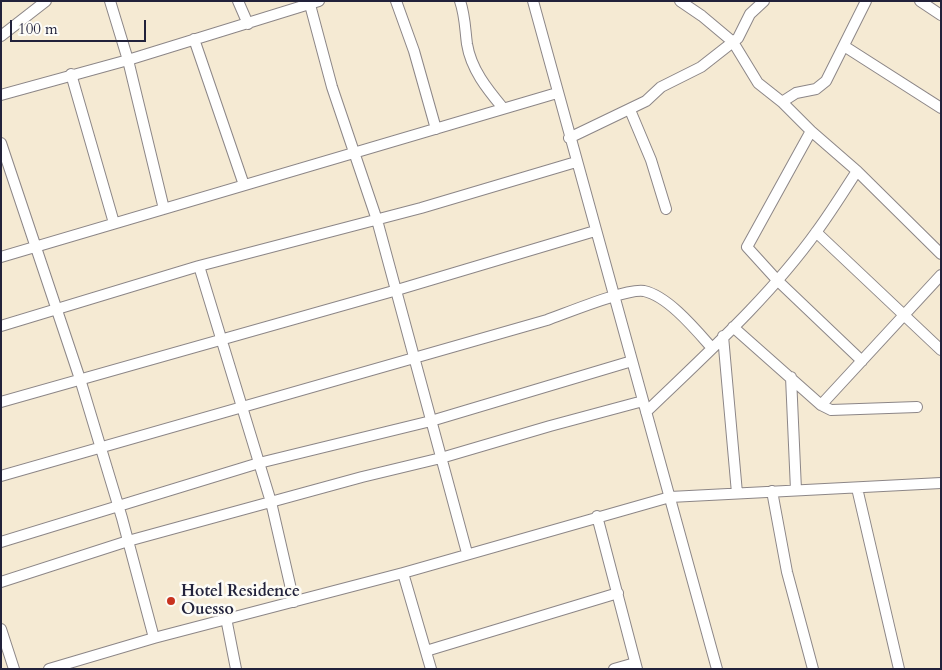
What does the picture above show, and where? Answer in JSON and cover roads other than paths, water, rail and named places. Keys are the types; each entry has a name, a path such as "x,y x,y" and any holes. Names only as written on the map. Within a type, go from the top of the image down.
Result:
{"street":[{"path":"1,36 46,1"},
{"path":"110,1 128,60 164,210"},
{"path":"238,1 248,24"},
{"path":"396,1 414,51 436,129"},
{"path":"460,1 467,45 474,66 481,80 503,108"},
{"path":"533,1 569,138 717,669"},
{"path":"680,1 702,16 733,42 758,83 782,102 812,132 857,171 941,254"},
{"path":"569,138 630,110 646,101 661,87 701,67 741,35 755,8 764,1"},
{"path":"782,102 796,94 816,90 826,81 866,1"},
{"path":"920,1 941,14"},
{"path":"1,95 70,74 128,60 248,24 313,2 332,86 377,220 467,553"},
{"path":"194,39 244,185"},
{"path":"844,46 941,108"},
{"path":"70,74 114,223"},
{"path":"1,257 557,93"},
{"path":"630,110 651,160 666,208"},
{"path":"812,132 748,244 749,251 862,360"},
{"path":"1,143 34,247 80,379 118,506 154,638"},
{"path":"1,326 199,266 377,220 576,162"},
{"path":"646,412 733,327 777,280 816,232 857,171"},
{"path":"1,402 397,290 595,231"},
{"path":"816,232 941,350"},
{"path":"199,266 270,502 294,602"},
{"path":"821,405 941,275"},
{"path":"1,476 241,408 415,356 548,320 635,291 654,295 686,320 712,348"},
{"path":"733,327 821,405 831,410 850,411 917,407"},
{"path":"723,336 737,493"},
{"path":"1,542 258,463 431,421 632,361"},
{"path":"791,377 796,490"},
{"path":"1,582 128,541 440,458 643,401"},
{"path":"50,669 226,618 402,573 467,553 670,497 941,482"},
{"path":"856,488 899,669"},
{"path":"772,491 786,572 810,668"},
{"path":"598,516 636,666 614,669"},
{"path":"402,573 431,669"},
{"path":"426,651 618,593"},
{"path":"226,618 236,669"},
{"path":"1,629 14,669"}],"place":[{"name":"Hotel Residence Ouesso","path":"171,601"}]}
